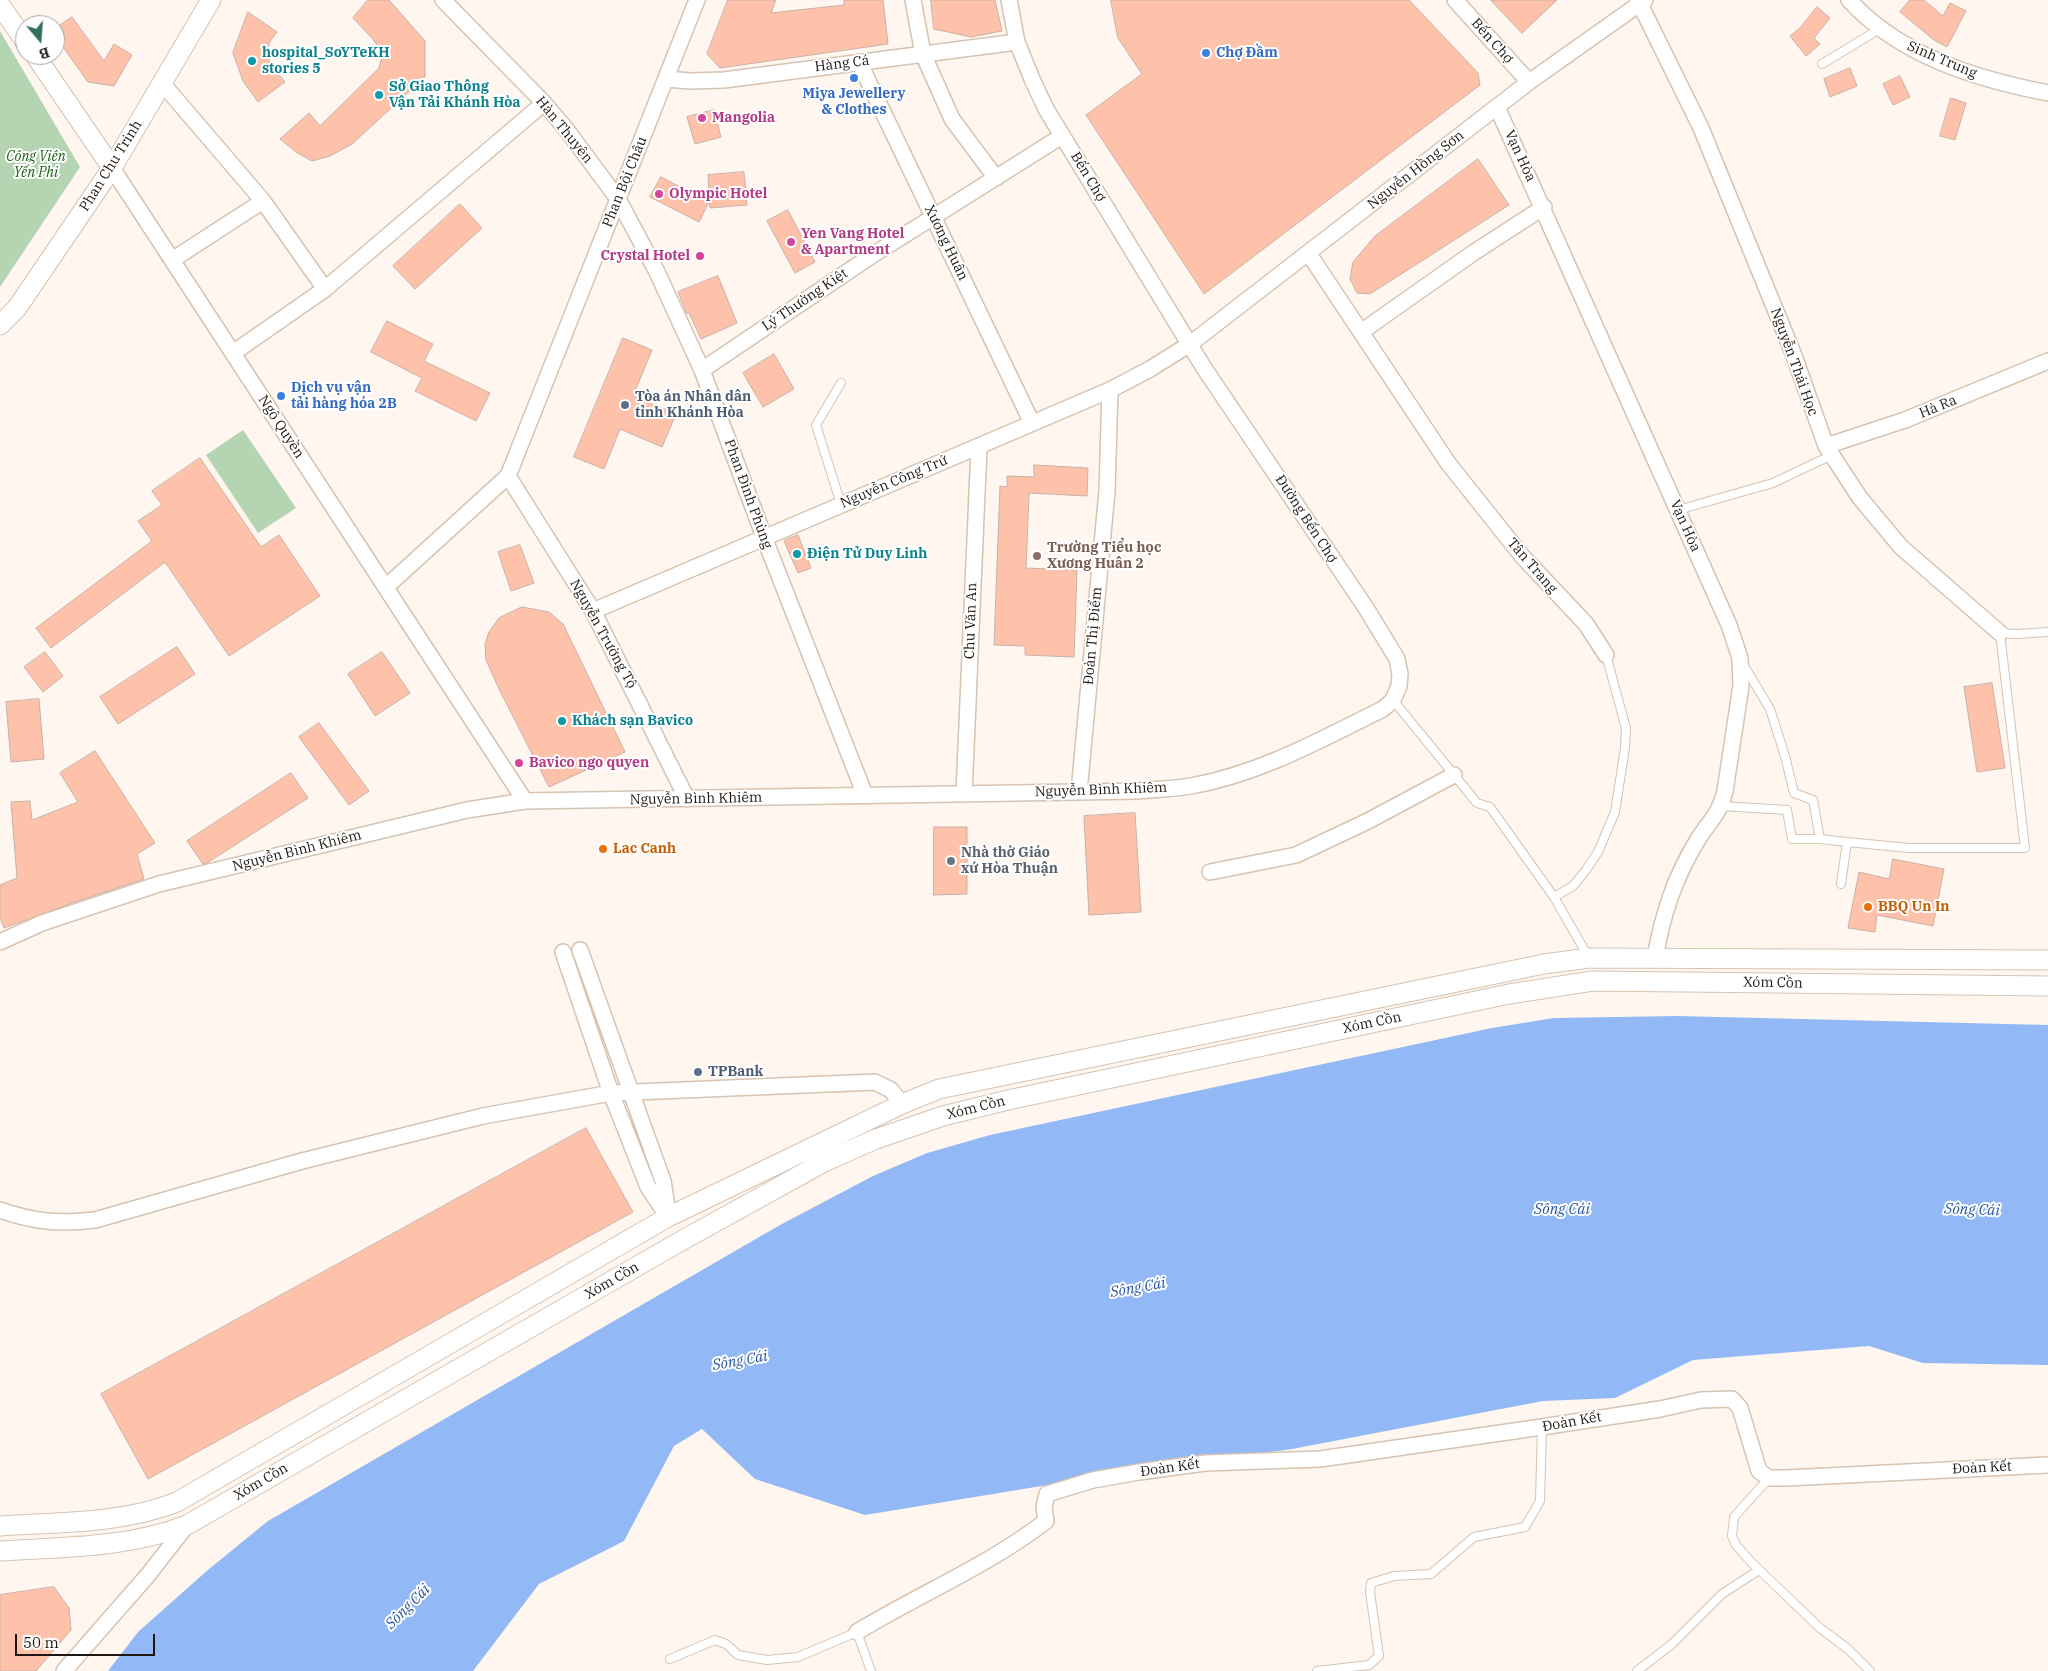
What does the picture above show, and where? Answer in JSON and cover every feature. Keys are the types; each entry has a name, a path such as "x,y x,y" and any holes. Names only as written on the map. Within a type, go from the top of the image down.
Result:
{"street":[{"name":"Phan Chu Trinh","path":"0,325 17,308 112,168 211,0"},
{"name":"Hàn Thuyên","path":"443,0 544,103 618,199"},
{"name":"Phan Bội Châu","path":"508,476 696,0"},
{"path":"913,0 923,54 952,119 996,178"},
{"name":"Bến Chợ","path":"1009,0 1018,42 1032,79 1062,136 1190,344"},
{"name":"Bến Chợ","path":"1455,0 1529,82"},
{"name":"Sinh Trung","path":"1849,0 1857,9 1906,46 1959,70 2004,85 2048,93"},
{"name":"Nguyễn Hồng Sơn","path":"1190,344 1309,254 1529,82 1641,1"},
{"name":"Nguyễn Thái Học","path":"1641,1 1702,128 1829,450 1860,498 1901,547 2000,633"},
{"path":"0,5 15,27"},
{"name":"Hàng Cá","path":"666,79 690,81 724,80 1018,42"},
{"name":"Xương Huân","path":"859,62 1032,423"},
{"name":"Ngô Quyền","path":"42,65 112,168 525,801"},
{"path":"162,83 263,201 325,289"},
{"path":"233,353 325,289 544,103"},
{"name":"Vạn Hòa","path":"1497,107 1544,207 1729,625 1740,658 1741,686 1726,791 1722,806 1697,840 1669,897 1661,922 1655,957"},
{"name":"Lý Thường Kiệt","path":"702,370 868,258 1062,136"},
{"name":"Phan Đình Phùng","path":"618,199 657,272 702,370 764,537 864,795"},
{"path":"172,260 263,201"},
{"path":"1361,332 1473,253 1544,207"},
{"name":"Tân Trang","path":"1309,254 1448,463 1522,556 1586,624 1606,655"},
{"name":"Nguyễn Công Trứ","path":"593,611 1110,390 1150,369 1190,344"},
{"name":"Đường Bến Chợ","path":"1190,344 1366,608 1397,659 1400,674 1399,686 1393,700"},
{"name":"Hà Ra","path":"1829,450 2048,360"},
{"name":"Đoàn Thị Điểm","path":"1078,792 1107,492 1110,390"},
{"name":"Chu Văn An","path":"964,794 978,447"},
{"path":"386,587 508,476"},
{"name":"Nguyễn Trường Tộ","path":"508,476 593,611 687,799"},
{"name":"Nguyễn Bình Khiêm","path":"0,942 42,923 158,884 466,810 525,801 1138,791 1192,786 1226,777 1289,755 1383,709 1393,700"},
{"path":"1210,872 1296,855 1368,821 1454,775"},
{"path":"580,950 663,1181 668,1217"},
{"path":"563,952 612,1093 648,1187 668,1217 681,1242"},
{"path":"1589,958 1592,981"},
{"name":"Xóm Cồn","path":"0,1526 139,1514 176,1502 668,1217 902,1104 949,1087 1544,964 1589,958 2048,960"},
{"name":"Xóm Cồn","path":"0,1551 144,1539 165,1534 187,1525 824,1162 876,1139 944,1116 1008,1100 1499,996 1592,981 2048,986"},
{"path":"0,1210 44,1222 67,1223 95,1220 302,1161 483,1116 612,1093 875,1082 891,1090 902,1104"},
{"name":"Đoàn Kết","path":"857,1632 891,1611 959,1576 1033,1532 1046,1521 1044,1506 1047,1494 1093,1480 1206,1462 1320,1459 1542,1428 1660,1409 1701,1400 1732,1399 1740,1408 1759,1471 1768,1478 2048,1465"},
{"path":"64,1671 148,1575 187,1525 176,1502"}],"lane":[{"path":"1822,64 1882,28"},
{"path":"841,383 816,425 841,504"},
{"path":"1678,510 1773,483 1829,450"},
{"path":"1722,806 1787,810 1792,839 1820,839 1909,848 2025,848 2000,633 2048,632"},
{"name":"Tân Trang","path":"1554,897 1573,886 1586,870 1598,852 1615,812 1625,748 1626,728 1606,655"},
{"path":"1740,658 1770,709 1785,756 1794,793 1813,800 1820,839"},
{"path":"1393,700 1477,802 1490,807 1554,897 1589,958"},
{"path":"1841,884 1847,842"},
{"path":"1317,1671 1369,1665 1379,1656 1370,1592 1371,1583 1394,1576 1431,1574 1474,1538 1526,1527 1540,1501 1542,1428"},
{"path":"1768,1478 1734,1517 1732,1536 1736,1545 1759,1570 1820,1628 1848,1649 1870,1671"},
{"path":"1637,1671 1672,1644 1722,1594 1759,1570"},
{"path":"670,1659 715,1640 726,1644 738,1656 767,1660 798,1657 857,1632 870,1671"}],"green space":[{"name":"Công Viên Yến Phi","path":"0,31 15,56 15,65 20,65 80,167 0,287"},
{"path":"243,430 296,508 258,533 206,455"}],"water":[{"name":"Sông Cái","path":"1677,1016 2048,1025 2048,1365 1923,1363 1869,1346 1693,1360 1615,1398 1543,1401 1292,1449 1139,1470 865,1515 755,1479 702,1429 674,1446 624,1541 539,1584 473,1671 108,1671 138,1632 209,1569 268,1521 780,1225 873,1176 927,1153 990,1135 1492,1028 1554,1018"}],"building":[{"name":"Sở Giao Thông Vận Tải Khánh Hòa","path":"368,0 389,0 425,41 425,77 352,144 330,156 312,161 296,152 280,139 309,113 320,126 379,68 383,53 353,18"},
{"path":"728,0 776,0 771,13 844,5 844,0 883,0 888,44 720,68 707,54"},
{"path":"931,0 995,0 1002,31 971,37 934,29"},
{"path":"1111,0 1409,0 1478,73 1480,85 1204,294 1086,115 1142,74 1118,38"},
{"path":"1491,0 1557,0 1522,33"},
{"path":"1910,0 1924,0 1943,16 1950,3 1966,11 1947,47 1934,40 1900,12"},
{"path":"1817,7 1830,18 1814,38 1820,44 1806,56 1790,36 1800,28"},
{"name":"hospital_SoYTeKH stories 5","path":"248,12 277,32 269,43 268,57 271,65 285,82 258,102 243,81 233,53"},
{"path":"72,17 104,61 114,44 132,55 114,86 88,82 65,50 65,22"},
{"path":"1850,68 1857,86 1830,97 1824,79"},
{"path":"1900,76 1910,97 1893,105 1883,84"},
{"path":"1951,98 1966,103 1955,140 1940,136"},
{"path":"714,110 721,137 695,144 687,117"},
{"path":"1478,159 1509,205 1370,294 1357,293 1350,279 1353,262 1375,236"},
{"path":"744,172 747,205 710,208 708,175"},
{"path":"661,177 709,202 699,222 650,197"},
{"path":"460,204 482,228 415,289 393,266"},
{"name":"Yen Vang Hotel & Apartment","path":"788,210 815,262 795,273 767,221"},
{"path":"718,276 737,323 701,339 689,313 687,314 678,292"},
{"path":"387,321 433,344 424,361 490,393 476,421 415,391 422,378 371,352"},
{"name":"Tòa án Nhân dân tỉnh Khánh Hòa","path":"623,338 652,350 633,396 676,414 662,447 620,429 604,469 574,457"},
{"path":"774,354 794,389 763,407 743,373"},
{"path":"200,458 261,547 279,535 320,596 229,656 165,562 51,648 36,628 152,541 138,521 162,505 152,491"},
{"path":"1034,465 1088,468 1087,496 1029,493 1026,568 1077,570 1074,657 1025,655 1025,646 994,645 1000,486 1007,487 1007,476 1034,477"},
{"name":"Điện Tử Duy Linh","path":"798,535 811,568 798,573 784,541"},
{"path":"520,545 534,583 511,591 498,552"},
{"name":"Khách sạn Bavico","path":"522,607 549,612 563,624 625,752 549,787 486,660 485,644 489,632 499,618"},
{"path":"177,647 195,674 118,724 100,697"},
{"path":"45,652 63,676 43,692 24,667"},
{"path":"382,652 410,693 375,716 348,674"},
{"path":"1992,683 2005,768 1977,772 1964,687"},
{"path":"39,699 44,759 11,762 6,702"},
{"path":"319,723 369,791 349,805 299,737"},
{"path":"95,751 155,843 137,854 144,879 4,928 0,918 0,885 17,878 11,802 30,801 32,820 78,802 60,773"},
{"path":"291,773 308,798 203,864 187,841"},
{"path":"1135,813 1141,912 1089,915 1084,816"},
{"name":"Nhà thờ Giáo xứ Hòa Thuận","path":"934,827 967,827 967,894 934,895"},
{"path":"1893,859 1944,869 1933,926 1877,915 1875,932 1848,928 1859,872 1889,879"},
{"path":"586,1128 633,1212 148,1479 101,1394"},
{"path":"54,1587 69,1608 71,1630 36,1671 0,1671 0,1595"}],"place":[{"name":"Chợ Đầm","path":"1206,53"},
{"name":"hospital_SoYTeKH stories 5","path":"252,61"},
{"name":"Miya Jewellery & Clothes","path":"854,78"},
{"name":"Sở Giao Thông Vận Tải Khánh Hòa","path":"379,95"},
{"name":"Mangolia","path":"702,118"},
{"name":"Olympic Hotel","path":"659,194"},
{"name":"Yen Vang Hotel & Apartment","path":"791,242"},
{"name":"Crystal Hotel","path":"700,256"},
{"name":"Dịch vụ vận tải hàng hóa 2B","path":"281,396"},
{"name":"Tòa án Nhân dân tỉnh Khánh Hòa","path":"625,405"},
{"name":"Điện Tử Duy Linh","path":"797,554"},
{"name":"Trường Tiểu học Xương Huân 2","path":"1037,556"},
{"name":"Khách sạn Bavico","path":"562,721"},
{"name":"Bavico ngo quyen","path":"519,763"},
{"name":"Lac Canh","path":"603,849"},
{"name":"Nhà thờ Giáo xứ Hòa Thuận","path":"951,861"},
{"name":"BBQ Un In","path":"1868,907"},
{"name":"TPBank","path":"698,1072"}]}
